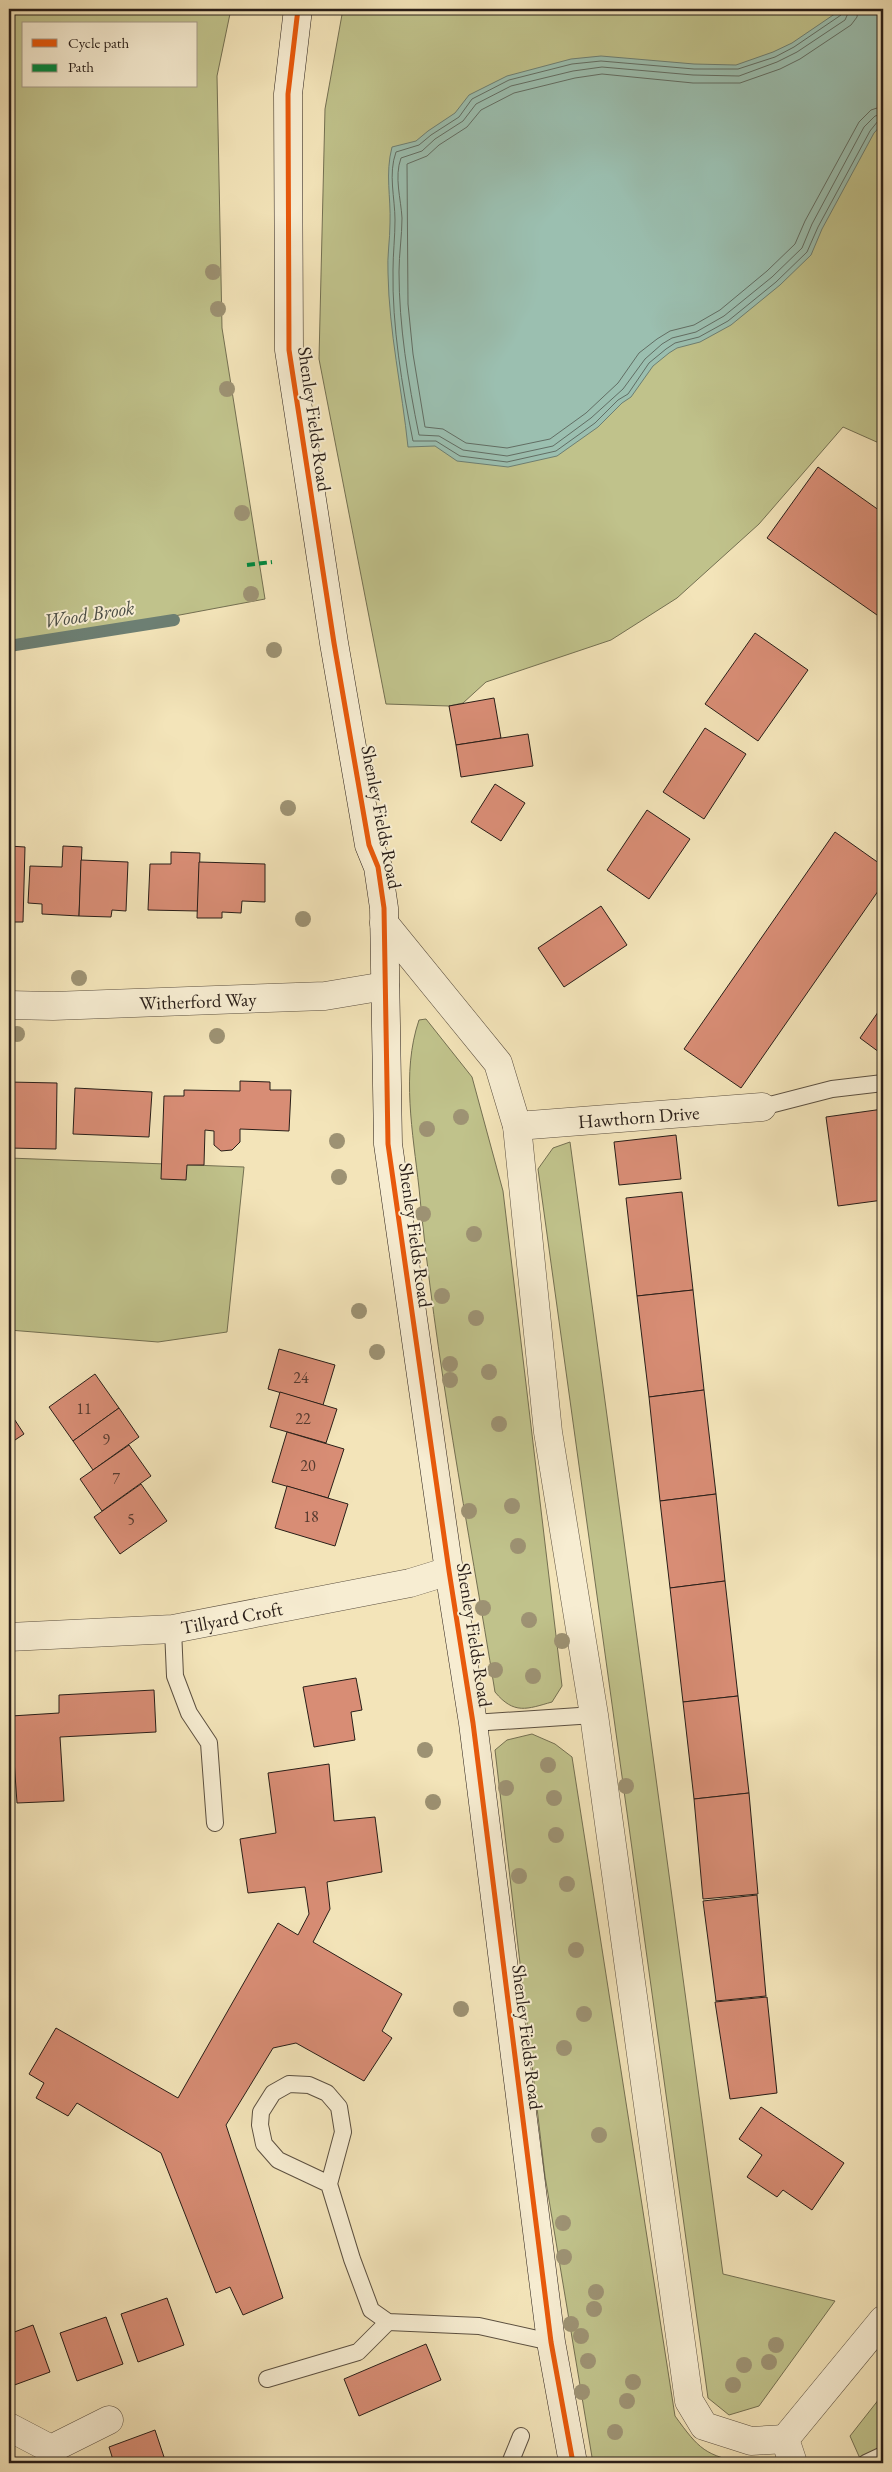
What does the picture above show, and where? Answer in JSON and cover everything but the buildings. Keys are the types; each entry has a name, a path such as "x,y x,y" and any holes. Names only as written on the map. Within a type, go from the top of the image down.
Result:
{"street":[{"name":"Shenley Fields Road","path":"298,9 288,94 288,350 334,642 370,845 366,864 373,905 384,923 498,1064 517,1126 548,1432 594,1715 689,2401 704,2426 789,2451"},
{"name":"Shenley Fields Road","path":"384,923 388,1144 449,1571 473,1723 552,2342 574,2463"},
{"name":"Witherford Way","path":"9,1006 325,996 386,986"},
{"name":"Hawthorn Drive","path":"517,1126 762,1107"},
{"name":"Tillyard Croft","path":"9,1637 173,1629 410,1583 449,1571"},
{"path":"789,2451 883,2320"},
{"path":"9,2427 53,2456 109,2420"}],"lane":[{"path":"762,1107 832,1089 883,1083"},
{"path":"173,1629 175,1676 189,1712 209,1743 216,1823"},
{"path":"473,1723 594,1715"},
{"path":"329,2184 278,2160 264,2144 260,2125 261,2112 273,2093 289,2084 309,2085 327,2093 339,2107 343,2132 329,2184 352,2259 371,2310 388,2322 479,2326 552,2342"},
{"path":"267,2379 358,2352 388,2322"},
{"path":"510,2463 521,2436"},
{"path":"866,2463 883,2455"}],"green space":[{"path":"9,9 231,9 217,76 222,328 265,599 9,647"},
{"path":"343,9 883,9 883,439 879,443 843,427 759,524 677,598 611,640 486,682 463,703 449,706 386,704 319,359 325,109"},
{"path":"426,1019 472,1077 503,1191 562,1686 552,1702 535,1707 515,1707 508,1704 495,1692 443,1378 426,1251 410,1103 411,1061 414,1040 419,1020"},
{"path":"570,1142 723,2274 835,2301 759,2406 729,2415 708,2398 538,1169 553,1148"},
{"path":"9,1158 244,1167 227,1332 158,1342 9,1330"},
{"path":"532,1734 555,1744 572,1757 675,2416 697,2444 704,2449 721,2457 746,2463 593,2463 545,2176 495,1750 507,1740"},
{"path":"883,2394 883,2463 862,2463 850,2436"}],"water":[{"path":"842,9 883,9 883,123 874,133 822,229 811,255 780,285 731,325 700,342 677,348 669,353 653,366 631,397 622,403 598,427 557,456 508,467 457,461 435,446 408,447 389,295 389,176 392,147 416,141 455,113 469,95 507,76 571,59 601,56 694,64 736,65 792,43"}],"waterway":[{"name":"Wood Brook","path":"9,646 174,620"}],"marked path":[{"path":"247,565 272,562"}],"cycle path":[{"path":"298,9 288,94 289,350 334,643 369,845 378,867 384,908 388,1144 449,1571 473,1723 551,2342 573,2463"}]}
